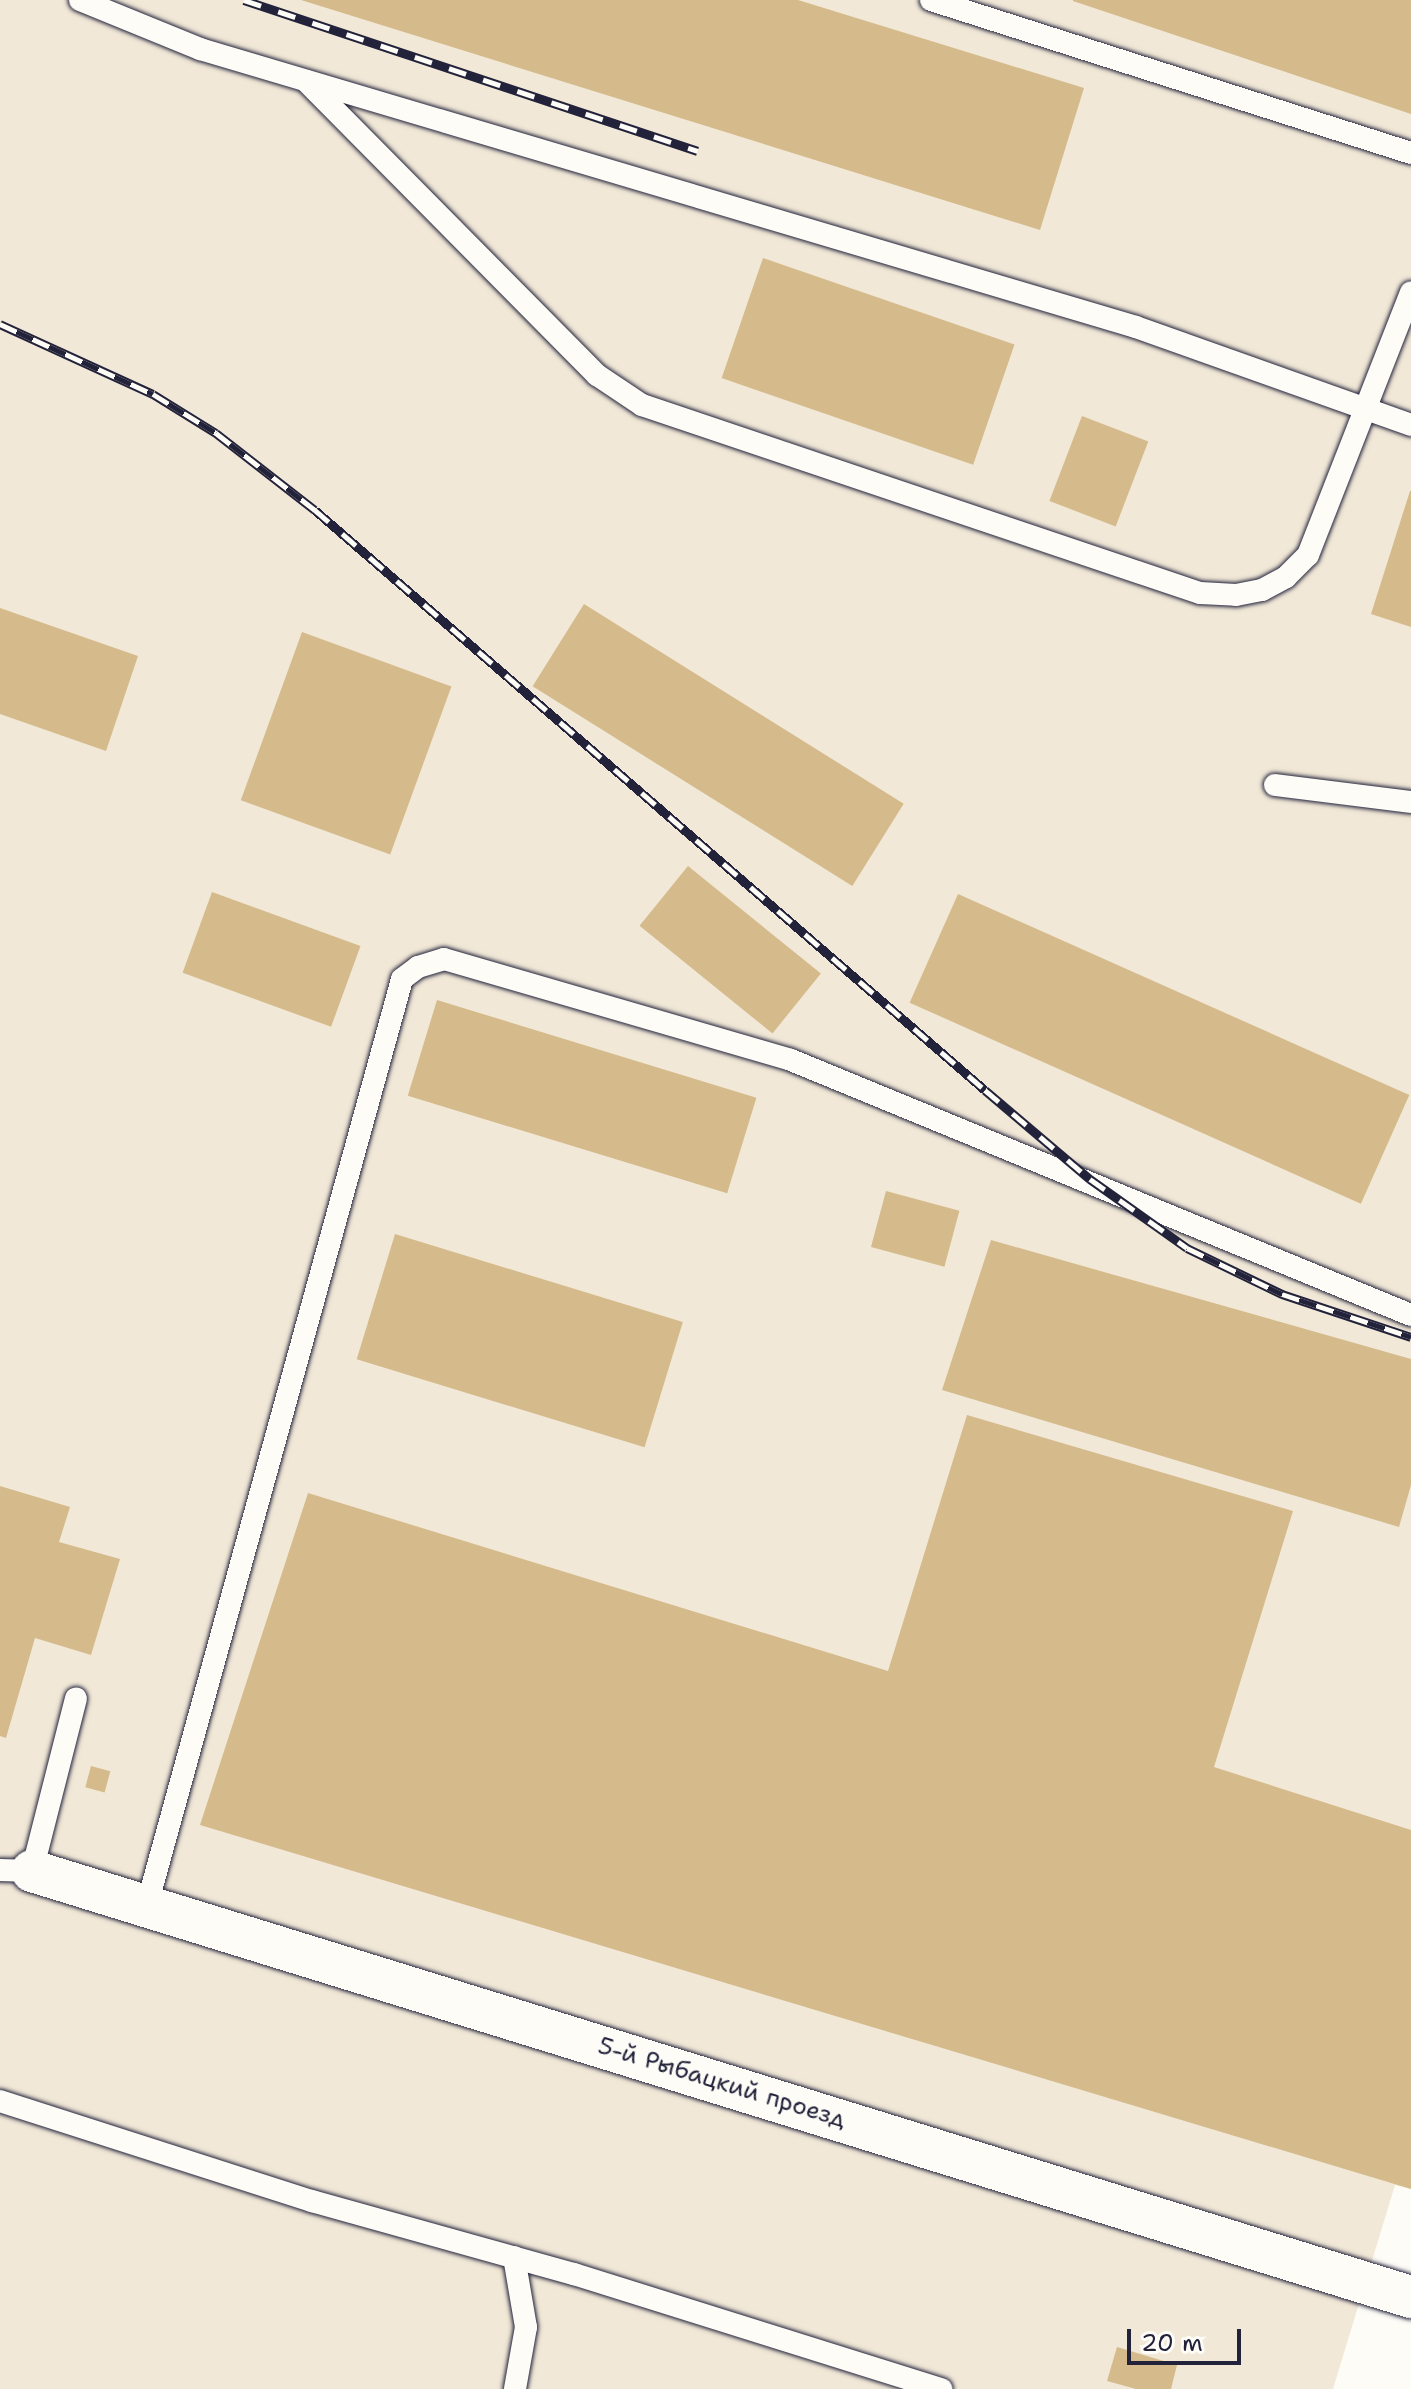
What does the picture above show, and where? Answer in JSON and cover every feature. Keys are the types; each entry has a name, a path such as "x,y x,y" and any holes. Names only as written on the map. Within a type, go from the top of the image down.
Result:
{"street":[{"name":"5-й Рыбацкий проезд","path":"16,1870 147,1905 1411,2297"}],"lane":[{"path":"80,0 200,49 1136,327 1411,425"},
{"path":"931,0 1411,153"},
{"path":"306,81 597,375 642,405 1200,593 1236,595 1262,590 1286,577 1308,555 1368,410 1411,292"},
{"path":"1275,785 1411,802"},
{"path":"147,1905 402,979 418,967 444,959 791,1060 1411,1315"},
{"path":"16,1870 76,1699"},
{"path":"0,2101 312,2201 514,2257 941,2389"},
{"path":"514,2257 526,2327 515,2389"}],"shaded area":[{"path":"0,0 1411,0 1411,2189 1395,2185 1333,2389 0,2389"}],"building":[{"path":"301,0 798,0 1084,88 1040,230"},
{"path":"1073,0 1411,0 1411,114 1073,1"},
{"path":"763,258 1015,345 973,465 722,378"},
{"path":"1082,416 1148,441 1116,526 1049,501"},
{"path":"1411,491 1411,627 1371,614"},
{"path":"584,604 904,804 852,886 533,686"},
{"path":"0,608 138,656 106,751 0,714"},
{"path":"302,632 451,686 390,855 241,800"},
{"path":"688,866 821,974 772,1033 640,926"},
{"path":"212,892 360,946 331,1027 183,973"},
{"path":"958,894 1409,1095 1361,1204 910,1003"},
{"path":"437,1000 756,1098 727,1193 408,1096"},
{"path":"886,1191 959,1211 944,1267 871,1247"},
{"path":"395,1234 683,1322 645,1447 357,1359"},
{"path":"991,1240 1411,1359 1411,1485 1399,1527 942,1390"},
{"path":"967,1415 1293,1511 1214,1767 1411,1830 1411,2189 200,1825 308,1493 888,1671"},
{"path":"0,1486 70,1507 59,1542 120,1559 91,1655 35,1638 6,1738 0,1736"},
{"path":"91,1766 110,1771 105,1792 85,1787"},
{"path":"1117,2347 1177,2365 1171,2389 1136,2389 1107,2381"}],"railway":[{"path":"244,0 697,151"},
{"path":"0,324 153,394 216,433 315,510 1090,1179 1187,1248 1282,1294 1411,1337"}]}
